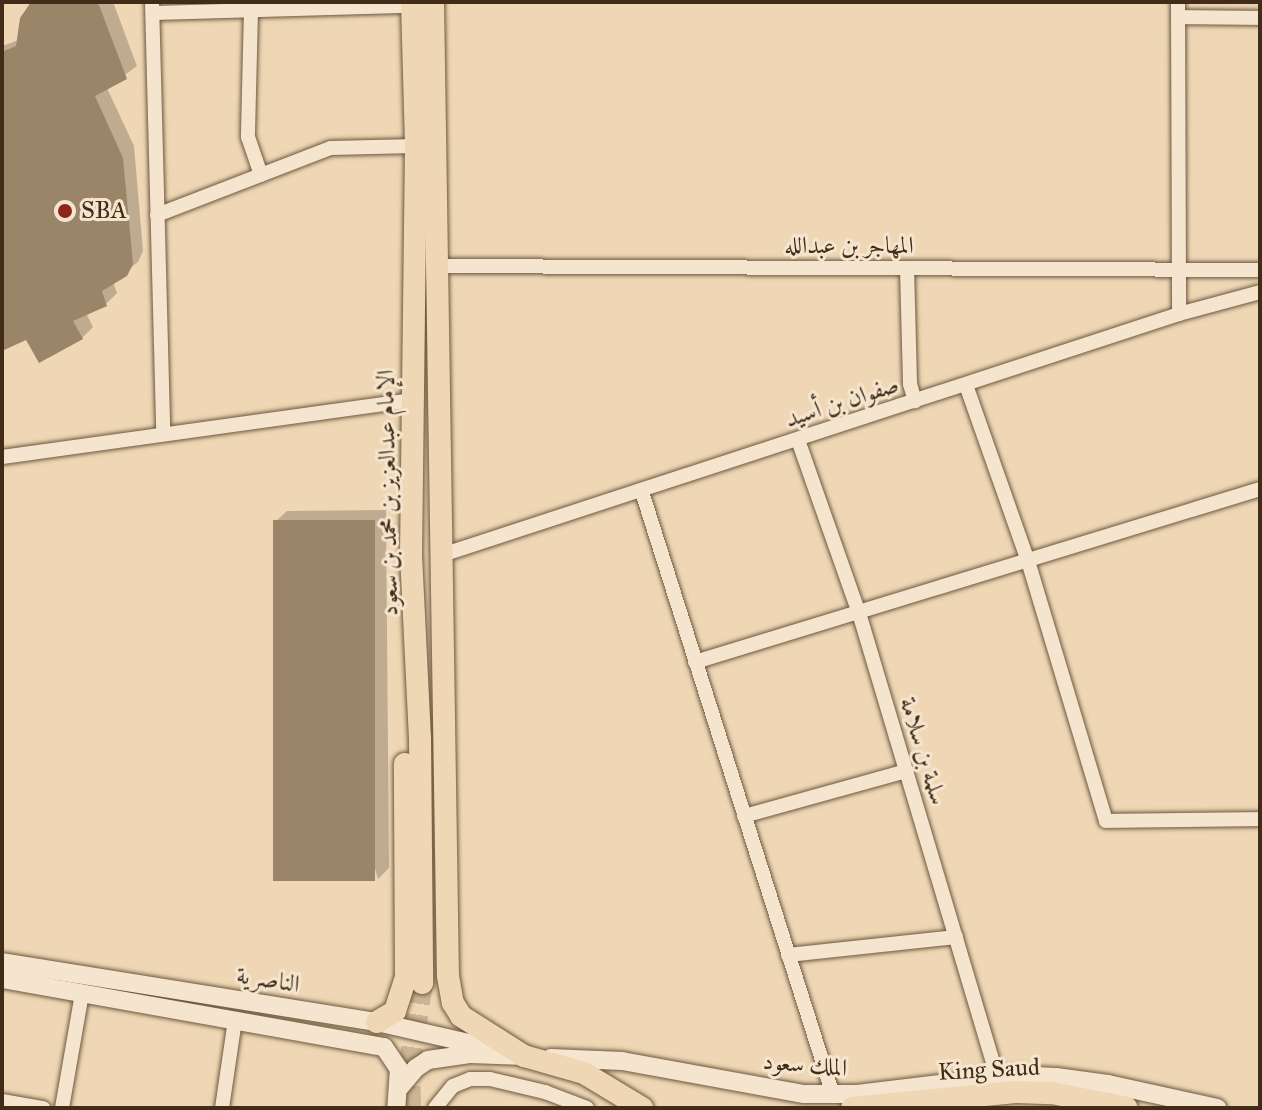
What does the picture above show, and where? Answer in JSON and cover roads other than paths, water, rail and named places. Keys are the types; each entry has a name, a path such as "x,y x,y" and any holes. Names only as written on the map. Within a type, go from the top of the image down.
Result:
{"main road":[{"name":"الإمام عبدالعزيز بن محمد بن سعود","path":"433,2 439,556 448,976 453,1003 461,1016 524,1056 584,1073 642,1108"},
{"name":"الإمام عبدالعزيز بن محمد بن سعود","path":"407,4 416,146 411,555 419,722 422,983"},
{"path":"377,1022 395,1011 406,978 405,650 411,555"},
{"name":"King Saud","path":"852,1108 961,1095 1069,1087 1127,1108"}],"street":[{"path":"163,433 152,8 251,10 407,4"},
{"path":"251,10 248,137 261,175"},
{"path":"1179,314 1178,10 1260,18"},
{"path":"157,215 331,148 416,146"},
{"name":"المهاجر بن عبدالله","path":"438,266 1260,270"},
{"path":"907,268 910,384 915,401"},
{"name":"صفوان بن أسيد","path":"439,556 1179,314 1260,292"},
{"path":"966,385 1028,561 1106,821 1260,819"},
{"path":"2,457 411,400"},
{"name":"سلمة بن سلامة","path":"798,440 859,613 997,1077"},
{"path":"695,662 1260,489"},
{"path":"642,492 833,1095"},
{"path":"744,816 906,771"},
{"path":"788,955 956,937"},
{"name":"الناصرية","path":"2,962 377,1022 524,1056"},
{"name":"الناصرية","path":"2,979 384,1047 394,1057 400,1087"},
{"path":"62,1108 82,993"},
{"path":"222,1108 235,1020"},
{"name":"الملك سعود","path":"400,1087 416,1068 428,1060 470,1054 622,1061 804,1094 833,1095 997,1077 1217,1108"},
{"path":"435,1108 453,1086 470,1079 490,1079 545,1092 587,1108"},
{"path":"396,1108 400,1087"},
{"path":"2,1101 43,1108"}],"tunnel":[{"path":"410,1108 409,1069 422,983"}],"place":[{"name":"SBA","path":"65,211"}]}
